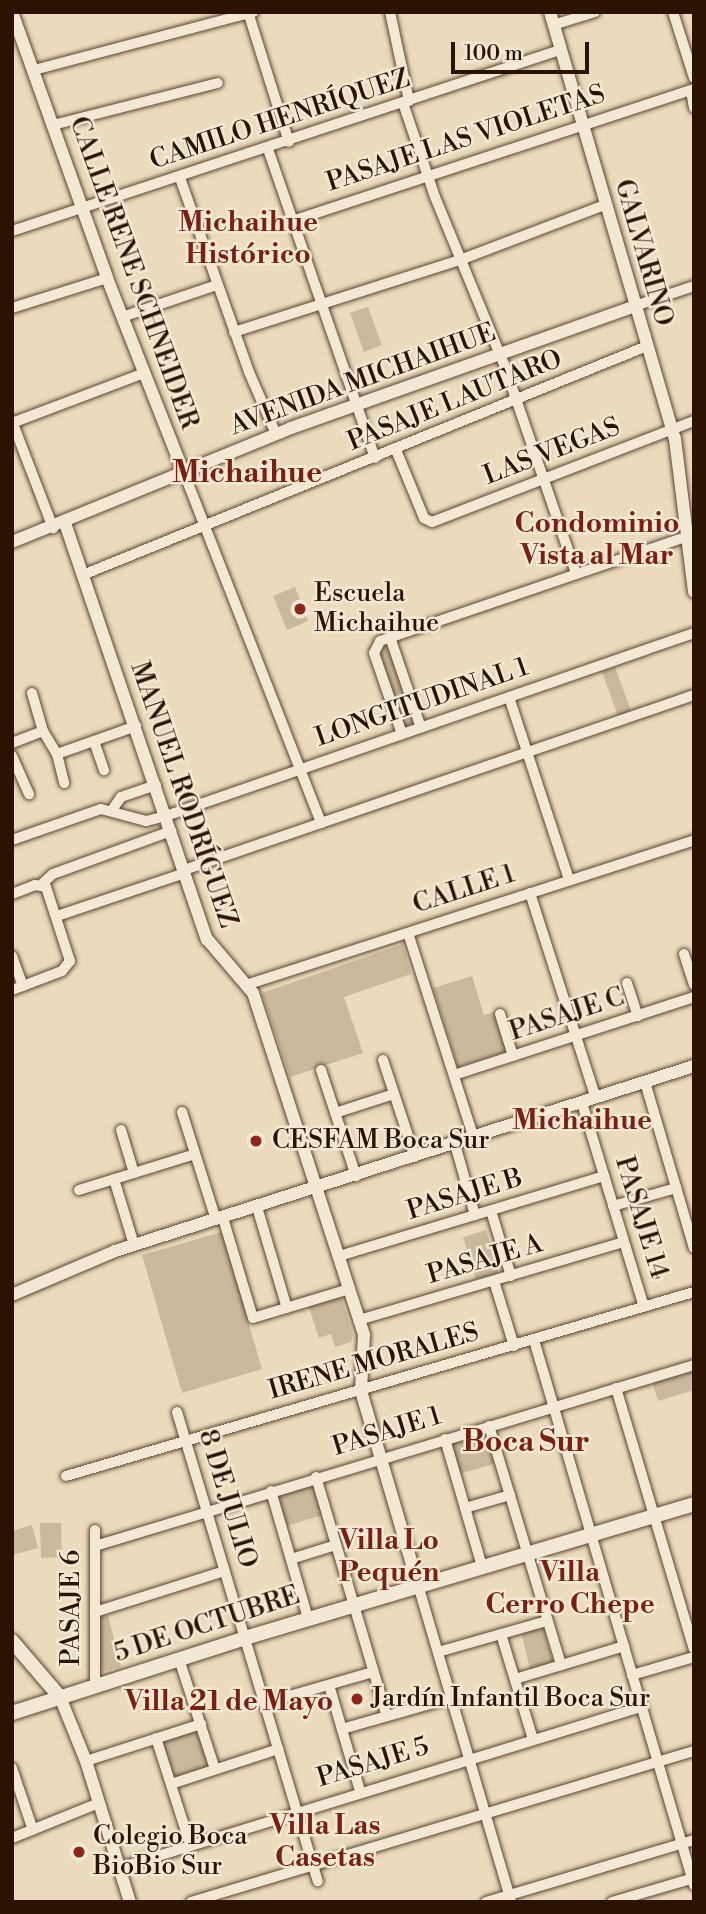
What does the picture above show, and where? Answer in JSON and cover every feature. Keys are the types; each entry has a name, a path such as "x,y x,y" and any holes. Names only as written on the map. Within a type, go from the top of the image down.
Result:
{"main road":[{"name":"5 DE OCTUBRE","path":"12,1713 245,1637 694,1504"},
{"path":"12,1641 44,1673 60,1697"},
{"path":"34,1707 43,1691 44,1673"}],"street":[{"name":"CALLE RENE SCHNEIDER","path":"12,12 16,34 34,71 107,278 302,768 321,823"},
{"path":"390,12 406,102 427,176 517,401 576,573"},
{"path":"551,19 595,12"},
{"path":"673,12 694,78"},
{"path":"34,71 250,13 289,142"},
{"name":"GALVARINO","path":"551,19 672,429 694,592"},
{"name":"CAMILO HENRÍQUEZ","path":"12,231 268,149 560,50"},
{"path":"53,125 218,83"},
{"path":"693,90 694,108"},
{"name":"PASAJE LAS VIOLETAS","path":"292,220 693,90"},
{"path":"268,149 375,458"},
{"path":"180,178 234,332 276,434"},
{"path":"234,332 460,260 606,205"},
{"path":"12,309 107,278"},
{"path":"122,317 217,285"},
{"name":"AVENIDA MICHAIHUE","path":"12,542 276,434 694,286"},
{"name":"PASAJE LAUTARO","path":"85,574 647,346"},
{"path":"12,422 144,373"},
{"name":"LAS VEGAS","path":"396,450 427,521 544,480 694,421"},
{"name":"MANUEL RODRÍGUEZ","path":"12,422 59,525 85,574 156,785 162,817 171,831 207,939 249,984 365,1341 361,1391"},
{"path":"402,734 374,653 377,643 685,537"},
{"name":"LONGITUDINAL 1","path":"162,817 694,634"},
{"path":"390,637 421,727"},
{"path":"32,693 43,731 57,754 64,783"},
{"path":"57,916 694,695"},
{"path":"509,697 569,880"},
{"path":"57,754 135,726"},
{"path":"12,743 43,731"},
{"path":"94,741 104,770"},
{"path":"12,756 29,794"},
{"path":"112,810 119,799 156,785"},
{"path":"13,839 101,809 146,821 162,817"},
{"path":"12,894 41,885 52,874 171,831"},
{"name":"CALLE 1","path":"249,984 694,840"},
{"path":"12,956 18,988 69,964 57,916 41,885"},
{"path":"530,893 596,1098"},
{"path":"408,933 474,1138"},
{"path":"684,954 694,984"},
{"path":"627,983 638,1016"},
{"name":"PASAJE C","path":"454,1075 694,997"},
{"path":"500,1014 513,1056"},
{"path":"383,1060 415,1157"},
{"path":"12,1295 134,1245 694,1066"},
{"path":"321,1070 356,1176"},
{"path":"645,1082 676,1188 692,1232 694,1248"},
{"path":"335,1113 394,1094"},
{"name":"PASAJE 14","path":"582,1102 644,1307"},
{"path":"182,1112 253,1318 349,1289"},
{"path":"121,1130 134,1173"},
{"path":"455,1144 475,1215"},
{"path":"79,1190 195,1154"},
{"name":"PASAJE B","path":"339,1256 604,1176"},
{"path":"114,1179 134,1245"},
{"path":"613,1206 676,1188"},
{"path":"257,1207 287,1308"},
{"path":"491,1210 511,1276"},
{"name":"PASAJE A","path":"359,1320 624,1242"},
{"path":"494,1281 513,1346"},
{"name":"IRENE MORALES","path":"66,1476 694,1292"},
{"path":"534,1340 693,1880 612,1902"},
{"name":"PASAJE 1","path":"95,1546 694,1364"},
{"path":"616,1388 694,1649"},
{"path":"361,1391 510,1898"},
{"name":"8 DE JULIO","path":"177,1412 318,1881"},
{"path":"489,1426 561,1665"},
{"path":"444,1439 482,1566"},
{"path":"316,1477 387,1716"},
{"path":"271,1491 308,1618"},
{"path":"465,1508 510,1495"},
{"name":"PASAJE 6","path":"95,1530 95,1686"},
{"path":"291,1559 336,1545"},
{"path":"95,1612 225,1572"},
{"path":"438,1652 547,1620"},
{"path":"501,1634 533,1739"},
{"path":"515,1679 624,1646"},
{"path":"632,1675 694,1657"},
{"path":"179,1659 215,1769"},
{"path":"265,1703 373,1672"},
{"path":"329,1685 360,1791"},
{"path":"60,1697 86,1761 130,1902"},
{"path":"342,1729 451,1698"},
{"name":"PASAJE 5","path":"119,1868 297,1810 641,1707"},
{"path":"86,1761 201,1724"},
{"path":"156,1738 190,1844"},
{"path":"170,1784 278,1749"},
{"path":"191,1902 313,1863 694,1751"},
{"path":"12,1768 33,1830"},
{"path":"12,1838 99,1803"},
{"path":"486,1902 510,1898 694,1840"}],"shaded area":[{"path":"368,307 382,345 364,352 350,313"},
{"path":"295,587 308,621 287,630 273,596"},
{"path":"384,646 389,649 415,723 404,727 379,653"},
{"path":"615,667 631,711 618,716 602,672"},
{"path":"403,944 411,974 344,997 363,1053 290,1077 262,993"},
{"path":"472,976 484,1015 495,1012 508,1051 458,1067 433,988"},
{"path":"486,1230 499,1273 476,1280 463,1237"},
{"path":"222,1232 262,1369 182,1393 142,1255"},
{"path":"340,1294 353,1335 351,1342 335,1347 331,1334 319,1338 308,1305"},
{"path":"694,1368 694,1390 658,1401 652,1381"},
{"path":"485,1434 494,1464 459,1474 449,1445"},
{"path":"312,1481 323,1515 287,1526 276,1496"},
{"path":"40,1523 61,1523 62,1557 41,1558"},
{"path":"32,1525 38,1548 12,1555 12,1531"},
{"path":"108,1615 121,1667 99,1672 99,1617"},
{"path":"543,1626 553,1663 530,1669 521,1632"},
{"path":"198,1730 210,1768 174,1778 163,1741"}],"place":[{"name":"Escuela Michaihue","path":"300,609"},
{"name":"CESFAM Boca Sur","path":"256,1141"},
{"name":"Jardín Infantil Boca Sur","path":"357,1699"},
{"name":"Colegio Boca BioBio Sur","path":"79,1852"}],"district":[{"name":"Michaihue Histórico","path":"248,239"},
{"name":"Michaihue","path":"247,473"},
{"name":"Condominio Vista al Mar","path":"597,540"},
{"name":"Michaihue","path":"582,1121"},
{"name":"Boca Sur","path":"526,1442"},
{"name":"Villa Lo Pequén","path":"389,1557"},
{"name":"Villa Cerro Chepe","path":"570,1589"},
{"name":"Villa 21 de Mayo","path":"229,1702"},
{"name":"Villa Las Casetas","path":"325,1842"}]}
